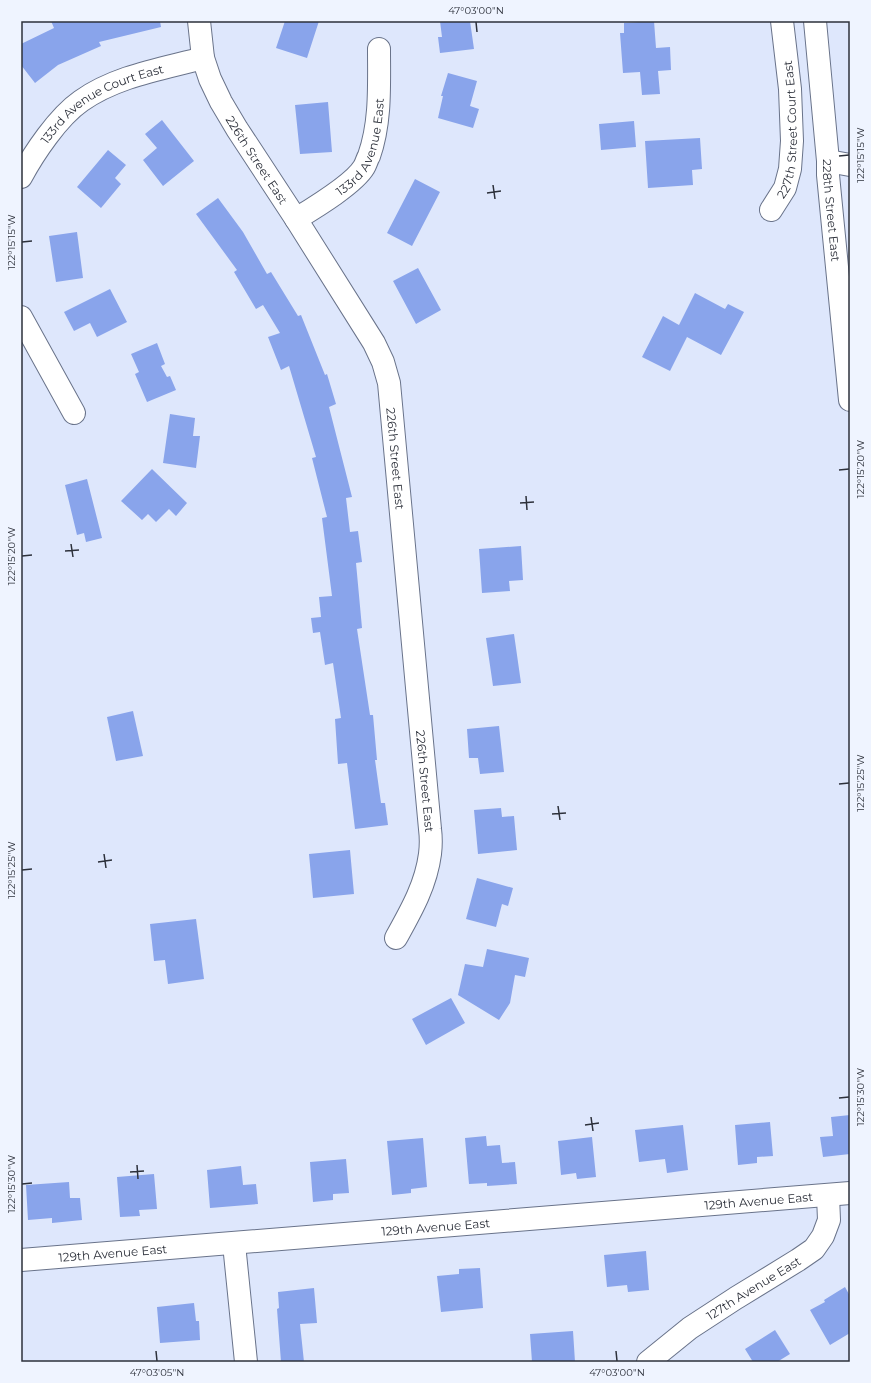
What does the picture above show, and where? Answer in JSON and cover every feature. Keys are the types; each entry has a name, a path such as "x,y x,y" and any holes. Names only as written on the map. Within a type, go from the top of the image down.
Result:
{"street":[{"name":"226th Street East","path":"199,21 203,58 210,79 236,129 296,219 374,343 383,362 389,383 431,852 427,874 419,896 396,938"},
{"name":"227th Street Court East","path":"771,210 785,188 790,170 792,141 790,89 782,21"},
{"name":"228th Street East","path":"815,21 828,175 850,400"},
{"name":"133rd Avenue East","path":"296,219 354,179 365,167 372,148 377,124 379,49"},
{"name":"133rd Avenue Court East","path":"21,177 42,143 67,112 81,101 103,88 131,76 203,58"},
{"path":"828,161 850,165"},
{"path":"21,316 74,413"},
{"name":"129th Avenue East","path":"21,1260 828,1196 850,1193"},
{"name":"127th Avenue East","path":"648,1362 690,1328 814,1249 823,1236 830,1220 828,1196"},
{"path":"234,1244 246,1362"}],"building":[{"path":"51,21 160,21 161,27 99,42 101,46 58,65 35,83 21,65 21,44 54,28"},
{"path":"285,21 319,21 307,58 276,48"},
{"path":"440,21 470,21 474,49 440,53 438,37 442,37"},
{"path":"654,21 656,48 670,47 671,70 658,71 660,94 642,95 640,72 623,73 620,33 624,33 624,23"},
{"path":"448,73 477,81 470,106 479,109 473,128 438,118 443,96 441,96"},
{"path":"328,102 332,152 300,154 295,105"},
{"path":"162,120 194,161 163,186 143,160 157,148 145,134"},
{"path":"634,121 636,147 601,150 599,124"},
{"path":"700,138 702,169 692,170 693,185 648,188 645,141"},
{"path":"108,150 126,165 115,178 121,184 101,208 77,187"},
{"path":"415,179 440,192 412,246 387,233"},
{"path":"218,198 243,232 267,274 271,272 298,316 301,315 325,375 327,374 336,404 329,407 352,497 346,498 350,532 358,531 362,562 356,563 362,628 357,629 370,715 373,715 377,760 375,760 381,803 385,803 388,825 355,829 347,763 338,764 335,719 341,718 333,663 325,665 320,632 313,633 311,618 321,617 319,597 332,596 322,518 327,517 312,458 316,457 289,366 281,370 268,337 280,333 263,305 256,309 234,272 237,270 196,214"},
{"path":"77,232 83,278 56,282 49,236"},
{"path":"418,268 441,310 416,324 393,281"},
{"path":"110,289 127,322 97,337 90,323 74,331 64,312"},
{"path":"695,293 725,309 728,304 744,312 721,355 687,337 670,371 642,357 663,316 679,325"},
{"path":"157,343 165,364 161,366 167,377 170,376 176,390 147,402 135,374 139,372 131,354"},
{"path":"170,414 195,418 193,436 200,436 196,468 163,463"},
{"path":"152,469 187,503 176,516 169,509 156,522 148,514 142,520 121,501"},
{"path":"87,479 102,538 86,542 84,533 77,535 65,485"},
{"path":"521,546 523,580 509,581 510,591 482,593 479,549"},
{"path":"514,634 521,683 493,686 486,638"},
{"path":"133,711 143,756 116,761 107,717"},
{"path":"499,726 504,772 480,774 478,758 469,758 467,729"},
{"path":"501,808 502,817 514,816 517,850 478,854 474,810"},
{"path":"350,850 354,894 313,898 309,854"},
{"path":"477,878 513,888 508,906 502,904 496,927 466,919"},
{"path":"196,919 204,979 168,984 165,960 154,961 150,924"},
{"path":"487,949 529,958 525,977 515,975 510,1003 499,1020 458,995 465,964 483,967"},
{"path":"451,998 465,1023 426,1045 412,1019"},
{"path":"850,1115 850,1154 823,1157 820,1137 833,1136 831,1117"},
{"path":"770,1122 773,1156 757,1157 757,1163 738,1165 735,1125"},
{"path":"683,1125 688,1170 667,1173 665,1159 639,1162 635,1130"},
{"path":"486,1136 487,1146 500,1145 502,1163 515,1162 517,1184 487,1186 487,1183 469,1184 465,1138"},
{"path":"592,1137 596,1177 577,1179 576,1173 561,1175 558,1141"},
{"path":"423,1138 427,1187 411,1189 411,1193 392,1195 387,1141"},
{"path":"346,1159 349,1193 333,1194 333,1200 313,1202 310,1162"},
{"path":"241,1166 243,1185 256,1184 258,1204 210,1208 207,1170"},
{"path":"154,1174 157,1209 139,1210 140,1216 120,1217 117,1177"},
{"path":"69,1182 70,1198 80,1198 82,1220 52,1223 52,1218 28,1220 26,1185"},
{"path":"646,1251 649,1290 628,1292 627,1285 607,1287 604,1255"},
{"path":"480,1268 483,1308 441,1312 437,1276 459,1274 459,1269"},
{"path":"845,1287 850,1296 850,1333 830,1345 810,1310 825,1302 824,1300"},
{"path":"314,1288 317,1323 300,1324 304,1362 281,1362 277,1309 279,1308 278,1292"},
{"path":"194,1303 196,1321 199,1321 200,1340 160,1343 157,1307"},
{"path":"775,1330 790,1354 777,1362 753,1362 745,1349"},
{"path":"573,1331 575,1362 532,1362 530,1334"}]}
